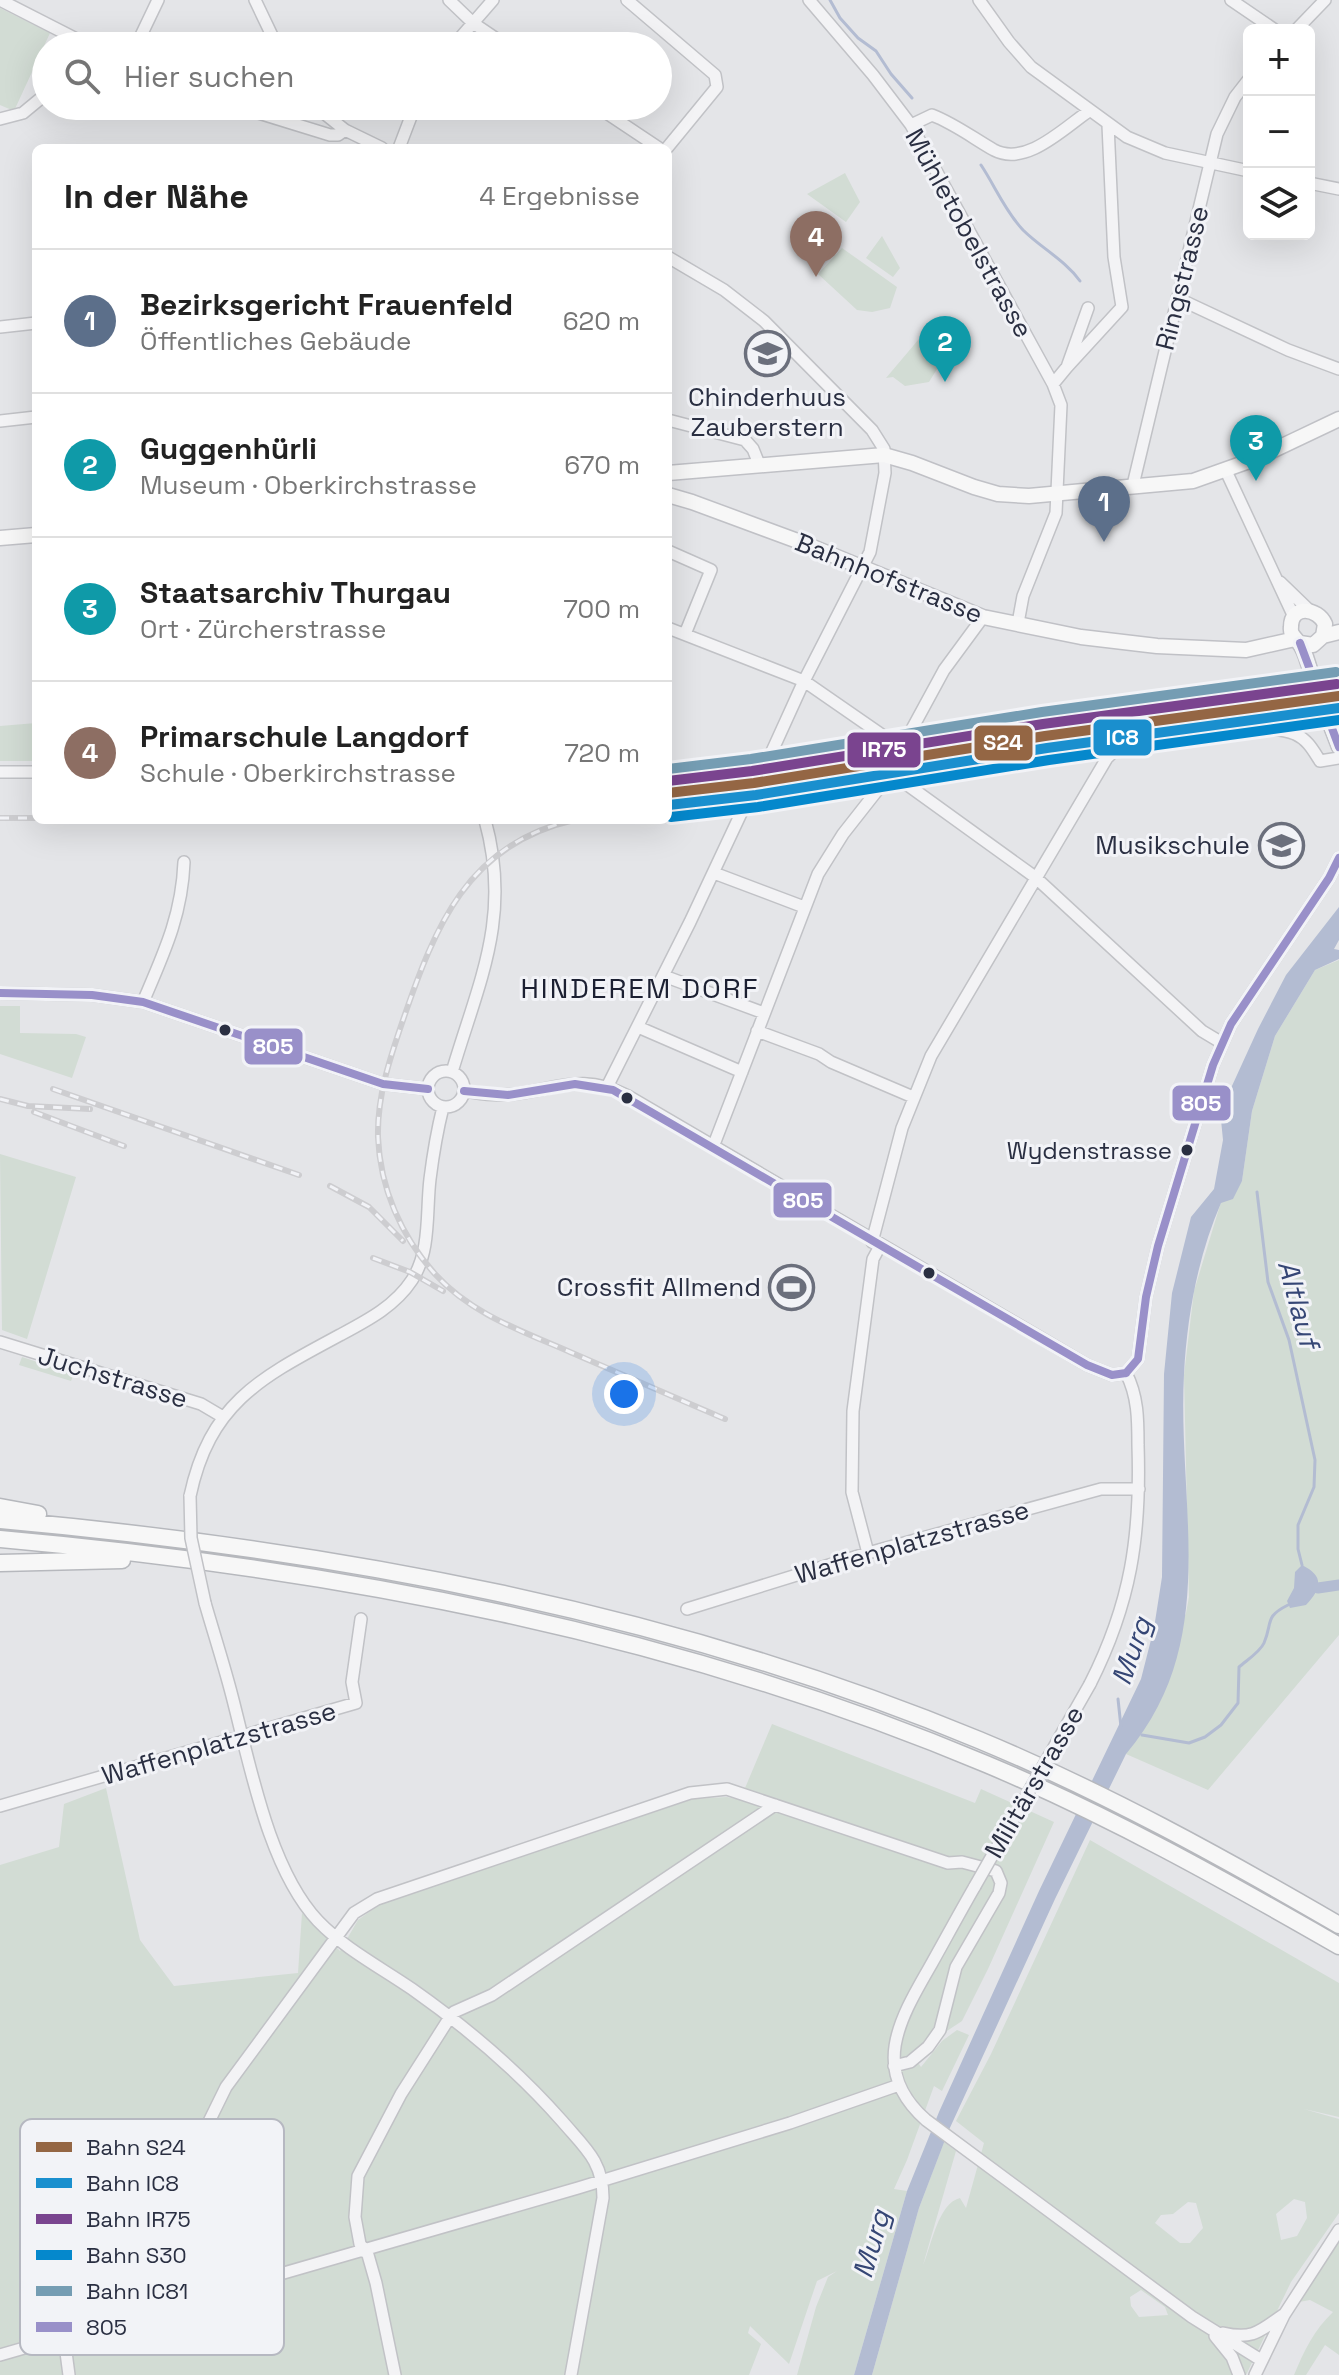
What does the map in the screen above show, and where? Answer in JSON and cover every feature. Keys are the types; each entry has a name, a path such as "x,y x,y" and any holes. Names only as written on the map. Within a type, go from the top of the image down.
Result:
{"highway":[{"path":"0,1507 134,1533"},
{"path":"0,1520 245,1547 394,1572 617,1620 722,1649 874,1699 1070,1781 1201,1846 1339,1925"},
{"path":"0,1539 199,1561 414,1595 552,1624 770,1683 883,1723 1063,1798 1191,1862 1339,1946"},
{"path":"0,1563 54,1560 199,1561"}],"main road":[{"path":"672,473 884,455 998,494 1029,496 1193,481 1226,471 1339,419"},
{"name":"Bahnhofstrasse","path":"672,488 692,502"},
{"name":"Bahnhofstrasse","path":"672,496 863,567 983,617 1096,639 1246,650 1295,631"},
{"path":"0,538 32,535"},
{"path":"1309,610 1331,620 1320,640 1316,683 1309,673 1295,631 1300,612 1309,610"},
{"path":"1295,631 1320,640 1339,632"},
{"path":"1327,716 1339,747"}],"street":[{"path":"0,0 15,4 65,32"},
{"path":"143,32 158,0"},
{"path":"255,0 270,32"},
{"path":"449,0 486,32"},
{"path":"465,32 493,0"},
{"path":"627,0 665,32"},
{"name":"Mühletobelstrasse","path":"809,0 911,125 1053,384 1061,405 1056,513 1023,596 1018,623"},
{"path":"979,0 1031,67 1108,125 1142,145 1243,170"},
{"path":"1231,0 1266,24"},
{"path":"1302,24 1325,0"},
{"path":"670,144 717,87 718,81 672,38"},
{"name":"Ringstrasse","path":"1133,485 1221,123 1243,87"},
{"path":"0,119 23,113 32,106"},
{"path":"911,125 932,115 997,152 1013,155 1041,145 1089,111"},
{"path":"281,120 330,135 338,135 345,130"},
{"path":"332,120 374,144"},
{"path":"401,144 410,120"},
{"path":"617,120 653,144"},
{"path":"1053,384 1122,307 1114,257 1108,125"},
{"path":"1315,184 1339,189"},
{"path":"672,259 724,290 764,321 882,443 881,499 870,552 804,681 764,769"},
{"path":"1177,298 1288,350 1339,369"},
{"path":"1067,367 1088,308"},
{"path":"0,327 32,323"},
{"path":"0,421 32,417"},
{"path":"672,421 745,440 759,464"},
{"path":"1226,471 1295,631"},
{"path":"672,553 711,570 685,634"},
{"path":"1271,573 1309,610"},
{"path":"672,629 804,681 895,744 906,740 944,670 983,617"},
{"path":"868,1553 852,1492 853,1411 876,1244 913,1097 951,1019 1035,877 1107,758 1120,745 1132,740 1281,729 1305,740 1320,761 1339,758"},
{"path":"0,772 32,772"},
{"path":"713,1147 804,907 834,846 884,780 892,777 1035,877 1206,1034 1222,1043"},
{"path":"607,1087 664,976 744,807"},
{"path":"452,1072 492,942 496,901 494,866 486,824"},
{"path":"464,1091 508,1095 578,1082 607,1087 628,1096 1087,1365 1112,1375 1126,1373 1138,1359 1146,1297 1158,1246 1201,1096 1222,1043 1339,858"},
{"path":"143,1002 172,936 183,892 184,862"},
{"path":"1329,878 1339,869"},
{"path":"714,873 804,907"},
{"path":"664,976 764,1013"},
{"path":"0,993 96,995 143,1002 383,1084 428,1089"},
{"path":"638,1027 742,1072"},
{"path":"757,1031 819,1054 913,1097"},
{"path":"452,1072 462,1081 464,1091 455,1105 443,1107 430,1099 428,1089 435,1074 452,1072"},
{"path":"443,1107 435,1143 422,1254 414,1277 402,1294 380,1312 254,1386 223,1417 205,1445 197,1466 190,1496 191,1538 205,1603 265,1815 300,1899 336,1937 450,2017 536,2092 596,2163 603,2180 603,2198 571,2375"},
{"name":"Juchstrasse","path":"0,1342 201,1404 223,1417"},
{"name":"Militärstrasse","path":"1126,1373 1137,1403 1139,1489 1130,1579 1111,1642 903,2014 894,2048 894,2066 899,2085 914,2109 926,2120 1210,2329 1261,2360"},
{"name":"Waffenplatzstrasse","path":"687,1609 868,1553 1101,1489 1139,1489"},
{"name":"Waffenplatzstrasse","path":"0,1806 356,1703 352,1682 361,1619"},
{"path":"210,2119 226,2087 354,1913 377,1899 690,1793 727,1789 948,1863 962,1862 996,1871 1000,1877 999,1893 953,1974 940,2030 928,2047 910,2062 894,2066"},
{"path":"395,2375 376,2283 360,2244 355,2217 358,2176 401,2094 450,2017 454,2012 492,1995 775,1805"},
{"path":"284,2273 790,2123 899,2085"},
{"name":"Militärstrasse","path":"1255,2375 1284,2315 1339,2230"},
{"name":"Militärstrasse","path":"1210,2329 1240,2337 1254,2335 1284,2315"},
{"name":"Militärstrasse","path":"1210,2329 1232,2357 1239,2375"},
{"path":"0,2355 20,2349"},
{"path":"66,2355 69,2375"}],"shaded area":[{"path":"0,8 48,32 32,32 32,72 14,111 0,105"},
{"path":"845,173 860,202 846,222 807,194"},
{"path":"882,236 900,268 893,277 866,258"},
{"path":"842,248 897,287 890,308 872,312 857,310 818,274"},
{"path":"924,333 942,361 929,382 905,386 893,377 886,378"},
{"path":"32,723 32,761 0,761 0,726"},
{"path":"1339,960 1339,1635 1208,1790 1126,1754 1186,1613 1189,1597 1184,1375 1194,1291 1221,1202 1242,1181 1252,1111 1275,1036 1315,970"},
{"path":"0,1006 20,1006 20,1033 86,1037 72,1078 0,1054"},
{"path":"0,1154 76,1177 27,1339 2,1330"},
{"path":"22,1357 74,1374 71,1381 19,1365"},
{"path":"772,1724 975,1803 981,1789 1054,1822 962,2021 912,2054 921,2067 942,2041 957,2030 969,2035 942,2091 934,2086 894,2189 907,2191 854,2375 797,2375 816,2307 828,2277 837,2271 817,2281 789,2364 750,2326 748,2333 761,2344 749,2375 0,2375 0,1865 59,1847 64,1804 106,1788 140,1940 174,1986 298,1973 302,1913 340,1951 358,1920 380,1904 693,1799 727,1797 740,1800"},
{"path":"1090,1840 1339,1983 1339,2117 1304,2109 1339,2119 1339,2213 1291,2282 1246,2375 872,2375 919,2208 944,2142 956,2151 923,2265 946,2208 960,2198 966,2208 984,2143 956,2121 991,2054","holes":["1294,2199 1305,2202 1307,2218 1297,2236 1281,2240 1276,2214","1188,2202 1196,2203 1203,2228 1190,2243 1180,2243 1155,2223 1161,2215 1173,2214","1141,2290 1165,2307 1168,2315 1139,2317 1131,2306 1130,2297"]},
{"path":"1339,2242 1339,2355 1325,2345 1306,2375 1294,2375 1310,2341 1333,2312 1310,2300 1299,2302"}],"water":[{"path":"1339,907 1339,940 1334,949 1339,950 1339,959 1315,970 1275,1036 1252,1111 1242,1181 1233,1199 1221,1203 1195,1287 1184,1374 1188,1572 1185,1619 1175,1666 1156,1711 1126,1754 1055,1899 948,2132 919,2208 872,2375 854,2375 907,2191 939,2112 1039,1891 1141,1679 1154,1628 1162,1577 1164,1374 1172,1293 1191,1217 1214,1189 1223,1140 1221,1120 1226,1099 1258,1029 1286,975"},
{"path":"1302,1565 1317,1578 1318,1588 1306,1605 1290,1608 1287,1601 1294,1588 1295,1572"}],"waterway":[{"path":"830,0 840,18 858,38 876,51 912,98"},
{"path":"981,165 1017,223 1080,281"},
{"name":"Altlauf","path":"1257,1192 1268,1282 1289,1340 1315,1460 1314,1487 1298,1525 1302,1565"},
{"path":"1318,1588 1339,1585"},
{"name":"Altlauf","path":"1142,1735 1189,1743 1205,1737 1221,1725 1238,1703 1239,1667 1262,1646 1272,1617 1288,1605"},
{"path":"1118,1699 1121,1727"}],"tunnel":[{"path":"1316,683 1327,716"}],"railway":[{"path":"672,807 770,794 887,768"},
{"path":"0,818 32,818"},
{"path":"562,824 537,832 507,848 481,869 460,894 443,922 415,986 385,1077 378,1122 383,1175 394,1210 412,1244 435,1274 465,1300 516,1329 725,1419"},
{"path":"53,1089 299,1175"},
{"path":"0,1099 28,1106 90,1109"},
{"path":"34,1112 124,1146"},
{"path":"330,1186 369,1207 403,1241"},
{"path":"373,1258 410,1272 443,1291"}],"rail line":[{"name":"IC81","path":"672,769 751,759 1042,712 1336,672"},
{"name":"IR75","path":"672,781 752,771 1043,724 1337,684"},
{"name":"S24","path":"672,793 754,783 1045,736 1339,696"},
{"name":"IC8","path":"672,805 756,795 1047,748 1339,708"},
{"name":"S30","path":"672,817 758,807 1049,760 1339,720"}],"transit line":[{"name":"805","path":"1300,643 1339,747"},
{"name":"805","path":"1126,1373 1138,1359 1146,1297 1158,1246 1213,1065 1231,1024 1329,878 1339,858"},
{"name":"805","path":"0,993 92,995 143,1002 383,1084 428,1089"},
{"name":"805","path":"464,1091 508,1095 575,1084 613,1090 1087,1365 1112,1375 1126,1373"}],"place":[{"name":"Primarschule Langdorf","path":"816,277"},
{"name":"Chinderhuus Zauberstern","path":"767,354"},
{"name":"Guggenhürli","path":"945,382"},
{"name":"Staatsarchiv Thurgau","path":"1256,481"},
{"name":"Bezirksgericht Frauenfeld","path":"1104,542"},
{"name":"Musikschule","path":"1281,845"},
{"name":"Wydenstrasse","path":"1187,1150"},
{"name":"Crossfit Allmend","path":"792,1287"}],"district":[{"name":"HINDEREM DORF","path":"640,988"}],"water label":[{"name":"Murg","path":"1131,1651"},
{"name":"Murg","path":"871,2244"}]}
